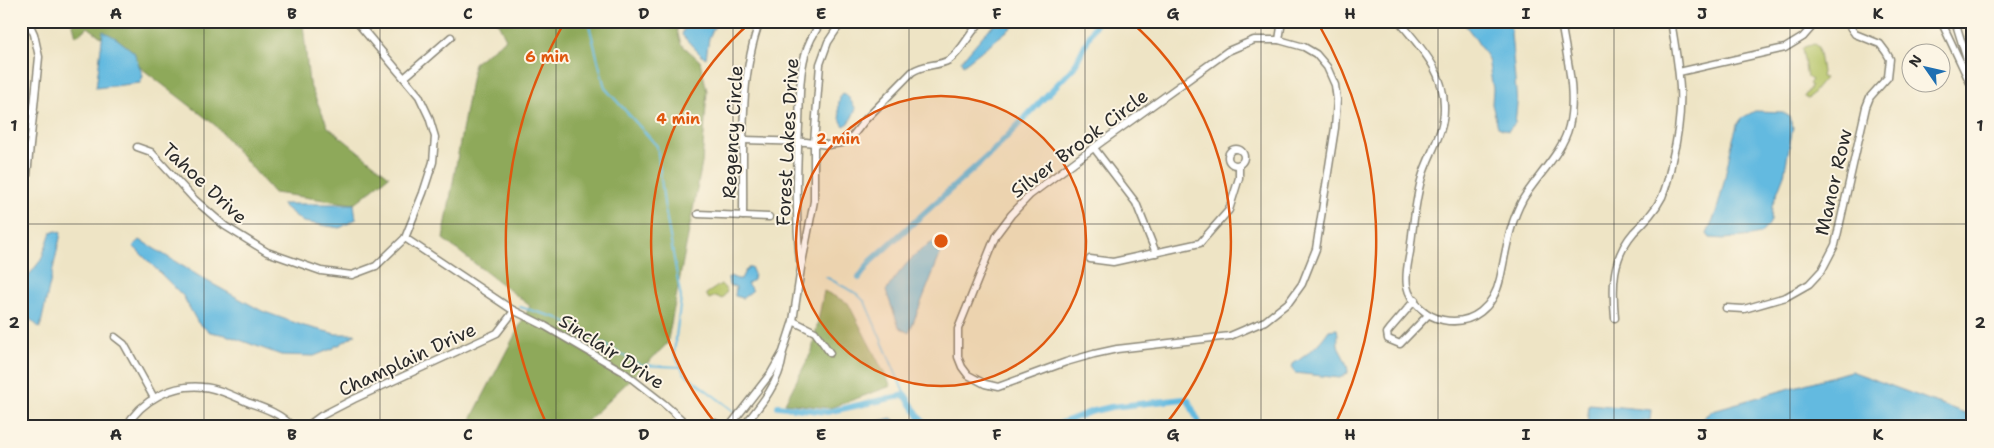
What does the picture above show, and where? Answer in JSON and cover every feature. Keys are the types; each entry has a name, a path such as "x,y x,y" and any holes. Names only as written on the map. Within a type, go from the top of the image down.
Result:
{"street":[{"path":"21,196 27,176 39,57 34,34 28,21"},
{"name":"Tahoe Drive","path":"137,147 151,152 195,200 241,237 267,252 320,272 352,275 376,266 405,238 433,162 435,138 429,117 419,96 356,21"},
{"name":"Regency Circle","path":"743,216 746,80 754,38 760,21"},
{"name":"Forest Lakes Drive","path":"800,268 796,231 802,142 803,64 812,36 822,21"},
{"name":"Forest Lakes Drive","path":"743,427 766,400 781,366 783,352 793,321 800,268 814,201 814,143 820,64 828,42 842,21"},
{"path":"744,140 828,145 842,144 851,138 865,120 912,72 920,67 948,60 954,56 982,21"},
{"path":"1278,40 1282,21"},
{"path":"1399,21 1431,60 1442,88 1444,106 1442,127 1422,176 1416,205 1406,274 1407,287 1415,300 1428,314 1450,321 1463,320 1475,316 1487,307 1498,286 1516,213 1531,186 1566,137 1572,97 1561,21"},
{"path":"1614,318 1613,286 1617,260 1629,239 1656,208 1667,184 1680,121 1682,96 1671,21"},
{"path":"1679,72 1785,48 1803,37 1817,21"},
{"name":"Manor Row","path":"1726,308 1744,308 1768,303 1792,294 1806,286 1817,276 1832,252 1866,107 1870,97 1886,82 1890,69 1888,55 1880,44 1857,35 1846,21"},
{"path":"1941,21 1973,89"},
{"path":"1955,21 1973,79"},
{"path":"404,78 451,37"},
{"name":"Silver Brook Circle","path":"1254,40 1278,40 1304,48 1320,58 1327,66 1335,85 1337,100 1335,128 1316,249 1302,284 1289,302 1265,321 1248,330 1230,336 1102,352 1066,362 998,387 974,380 962,367 958,357 958,328 996,234 1011,215 1030,195 1232,49 1254,40"},
{"path":"21,112 34,112"},
{"path":"1094,148 1136,203 1156,253"},
{"path":"1090,259 1113,262 1200,243 1229,210 1239,178 1239,164"},
{"path":"698,214 769,217"},
{"name":"Sinclair Drive","path":"405,238 513,310 545,326 622,371 690,427"},
{"path":"1415,300 1387,333 1388,339 1400,344 1428,314"},
{"name":"Champlain Drive","path":"306,427 321,416 354,399 498,333 513,310"},
{"path":"793,321 815,332 830,353"},
{"path":"115,337 124,344 154,398"},
{"name":"Forest Lakes Drive","path":"728,427 771,373 783,352"},
{"path":"126,427 136,412 154,398 174,389 202,387 210,388 272,412 285,418 293,427"},
{"path":"702,427 715,424 728,427"}],"green space":[{"path":"72,21 295,21 303,24 309,83 328,127 389,176 354,204 274,193 215,125 88,27 76,36"},
{"path":"497,21 679,21 677,30 681,44 700,61 707,91 702,163 667,344 581,427 467,427 530,306 443,239 474,63 506,39"},
{"path":"1814,44 1818,47 1821,77 1825,78 1808,99 1804,97 1811,86 1809,84 1812,80 1807,77 1802,49"},
{"path":"721,284 727,291 722,299 716,296 709,299 706,294"},
{"path":"824,291 848,303 891,386 830,408 785,403 812,351"}],"water":[{"path":"686,21 717,21 709,38 706,58 682,35"},
{"path":"1000,21 1020,21 963,65 961,61 987,31"},
{"path":"1462,21 1510,21 1517,104 1515,123 1508,131 1498,127 1492,104 1493,89 1488,59"},
{"path":"103,31 134,52 143,76 140,83 96,88"},
{"path":"843,93 847,95 856,109 849,123 844,126 840,119 839,109 839,100"},
{"path":"1755,111 1783,112 1789,117 1793,127 1784,175 1772,206 1771,221 1760,234 1725,239 1710,238 1707,234 1721,195 1737,125 1742,118"},
{"path":"281,204 354,204 356,219 340,228 303,222"},
{"path":"57,231 61,233 40,328 21,311 21,285 41,260 51,232"},
{"path":"140,240 207,281 262,311 304,326 336,334 356,334 334,348 314,356 281,355 226,335 210,332 198,323 183,296 133,246"},
{"path":"936,241 941,247 940,255 909,333 899,327 886,291 915,255"},
{"path":"748,267 751,267 754,274 753,280 747,284 753,290 743,298 735,296 736,287 729,285 728,278 730,276 741,279"},
{"path":"1337,329 1338,345 1347,365 1348,373 1340,378 1295,373 1292,369 1293,364 1313,349 1329,330"},
{"path":"1851,371 1973,416 1973,427 1805,427 1721,425 1699,421 1713,410"},
{"path":"1589,404 1651,410 1650,420 1637,423 1587,425"},
{"path":"891,418 905,427 854,427"},
{"path":"1166,420 1181,427 1101,427 1107,425"}],"waterway":[{"path":"588,21 605,88 657,146 664,203 681,298 674,353 684,373 735,412"},
{"path":"859,278 870,262 993,151 1074,67 1097,21"},
{"path":"826,277 857,294 865,302 905,395"},
{"path":"520,307 558,318 640,365 681,367"},
{"path":"778,406 827,412 905,395 926,427"},
{"path":"1051,427 1090,412 1111,407 1184,399 1188,400 1201,427"}]}
